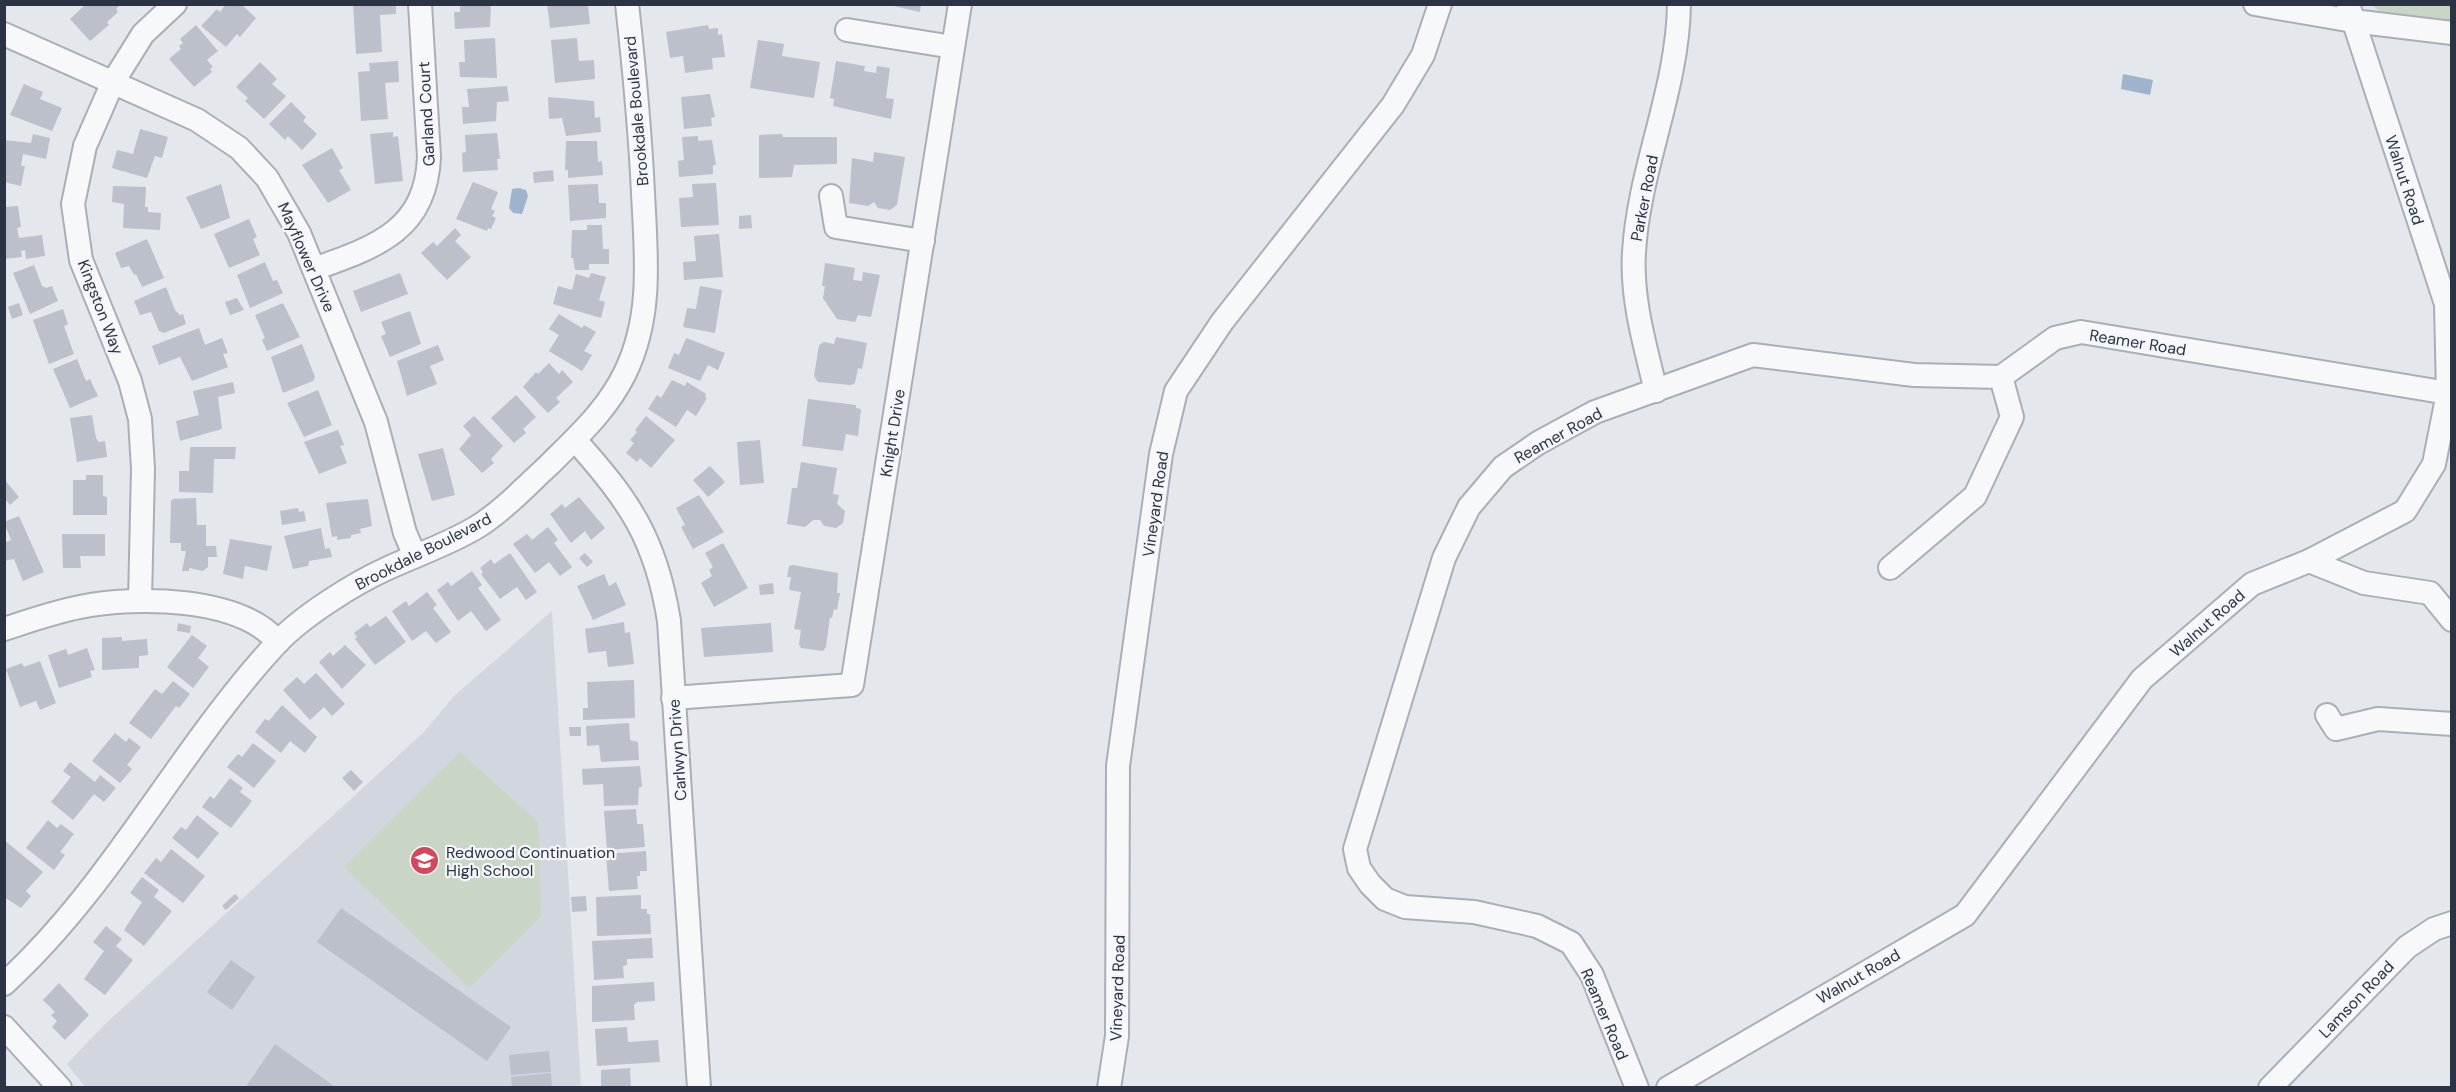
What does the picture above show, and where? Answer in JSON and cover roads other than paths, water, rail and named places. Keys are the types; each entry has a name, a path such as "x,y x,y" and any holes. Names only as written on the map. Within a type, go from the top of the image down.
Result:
{"street":[{"name":"Kingston Way","path":"140,601 143,469 140,419 130,381 87,278 74,221 79,165 113,82 142,34 175,4"},
{"name":"Garland Court","path":"314,269 381,242 414,214 421,201 429,173 429,157 420,4"},
{"name":"Brookdale Boulevard","path":"4,984 63,924 205,732 278,642 349,589 475,528 495,514 575,440 603,410 626,371 636,346 645,303 647,271 641,150 627,4"},
{"name":"Knight Drive","path":"673,698 852,685 960,4"},
{"name":"Vineyard Road","path":"1109,1088 1117,1036 1119,766 1161,454 1176,391 1222,322 1393,105 1423,55 1440,4"},
{"name":"Parker Road","path":"1656,391 1638,314 1634,253 1638,212 1672,66 1679,4"},
{"path":"2255,4 2351,13 2451,33"},
{"name":"Walnut Road","path":"1668,1088 1965,915 2142,679 2252,584 2309,561 2405,511 2434,464 2448,393 2446,304 2351,13"},
{"path":"848,30 953,47"},
{"name":"Mayflower Drive","path":"4,34 92,75 175,108 239,148 279,195 314,269 376,422 405,533 415,556"},
{"path":"831,196 836,227 923,241"},
{"name":"Reamer Road","path":"1637,1088 1592,975 1571,943 1537,926 1474,912 1405,907 1385,899 1370,884 1359,868 1355,849 1444,558 1469,507 1503,467 1538,443 1595,412 1753,355 1914,375 2001,377 2055,338 2081,332 2448,393"},
{"path":"1890,568 1975,496 2012,417 2001,377"},
{"name":"Carlwyn Drive","path":"575,440 633,511 658,565 669,621 699,1088"},
{"path":"2309,561 2364,583 2430,593 2451,620"},
{"path":"4,629 78,607 140,601 191,605 226,612 258,625 278,642"},
{"path":"2327,715 2336,729 2378,719 2451,724"},
{"name":"Lamson Road","path":"2270,1088 2407,947 2434,929 2451,923"},
{"path":"4,1027 60,1088"}],"water":[{"path":"2123,74 2153,80 2150,95 2121,89"},
{"path":"512,189 526,190 528,196 522,214 513,213 509,208"}],"place":[{"name":"Redwood Continuation High School","path":"425,861"}]}
